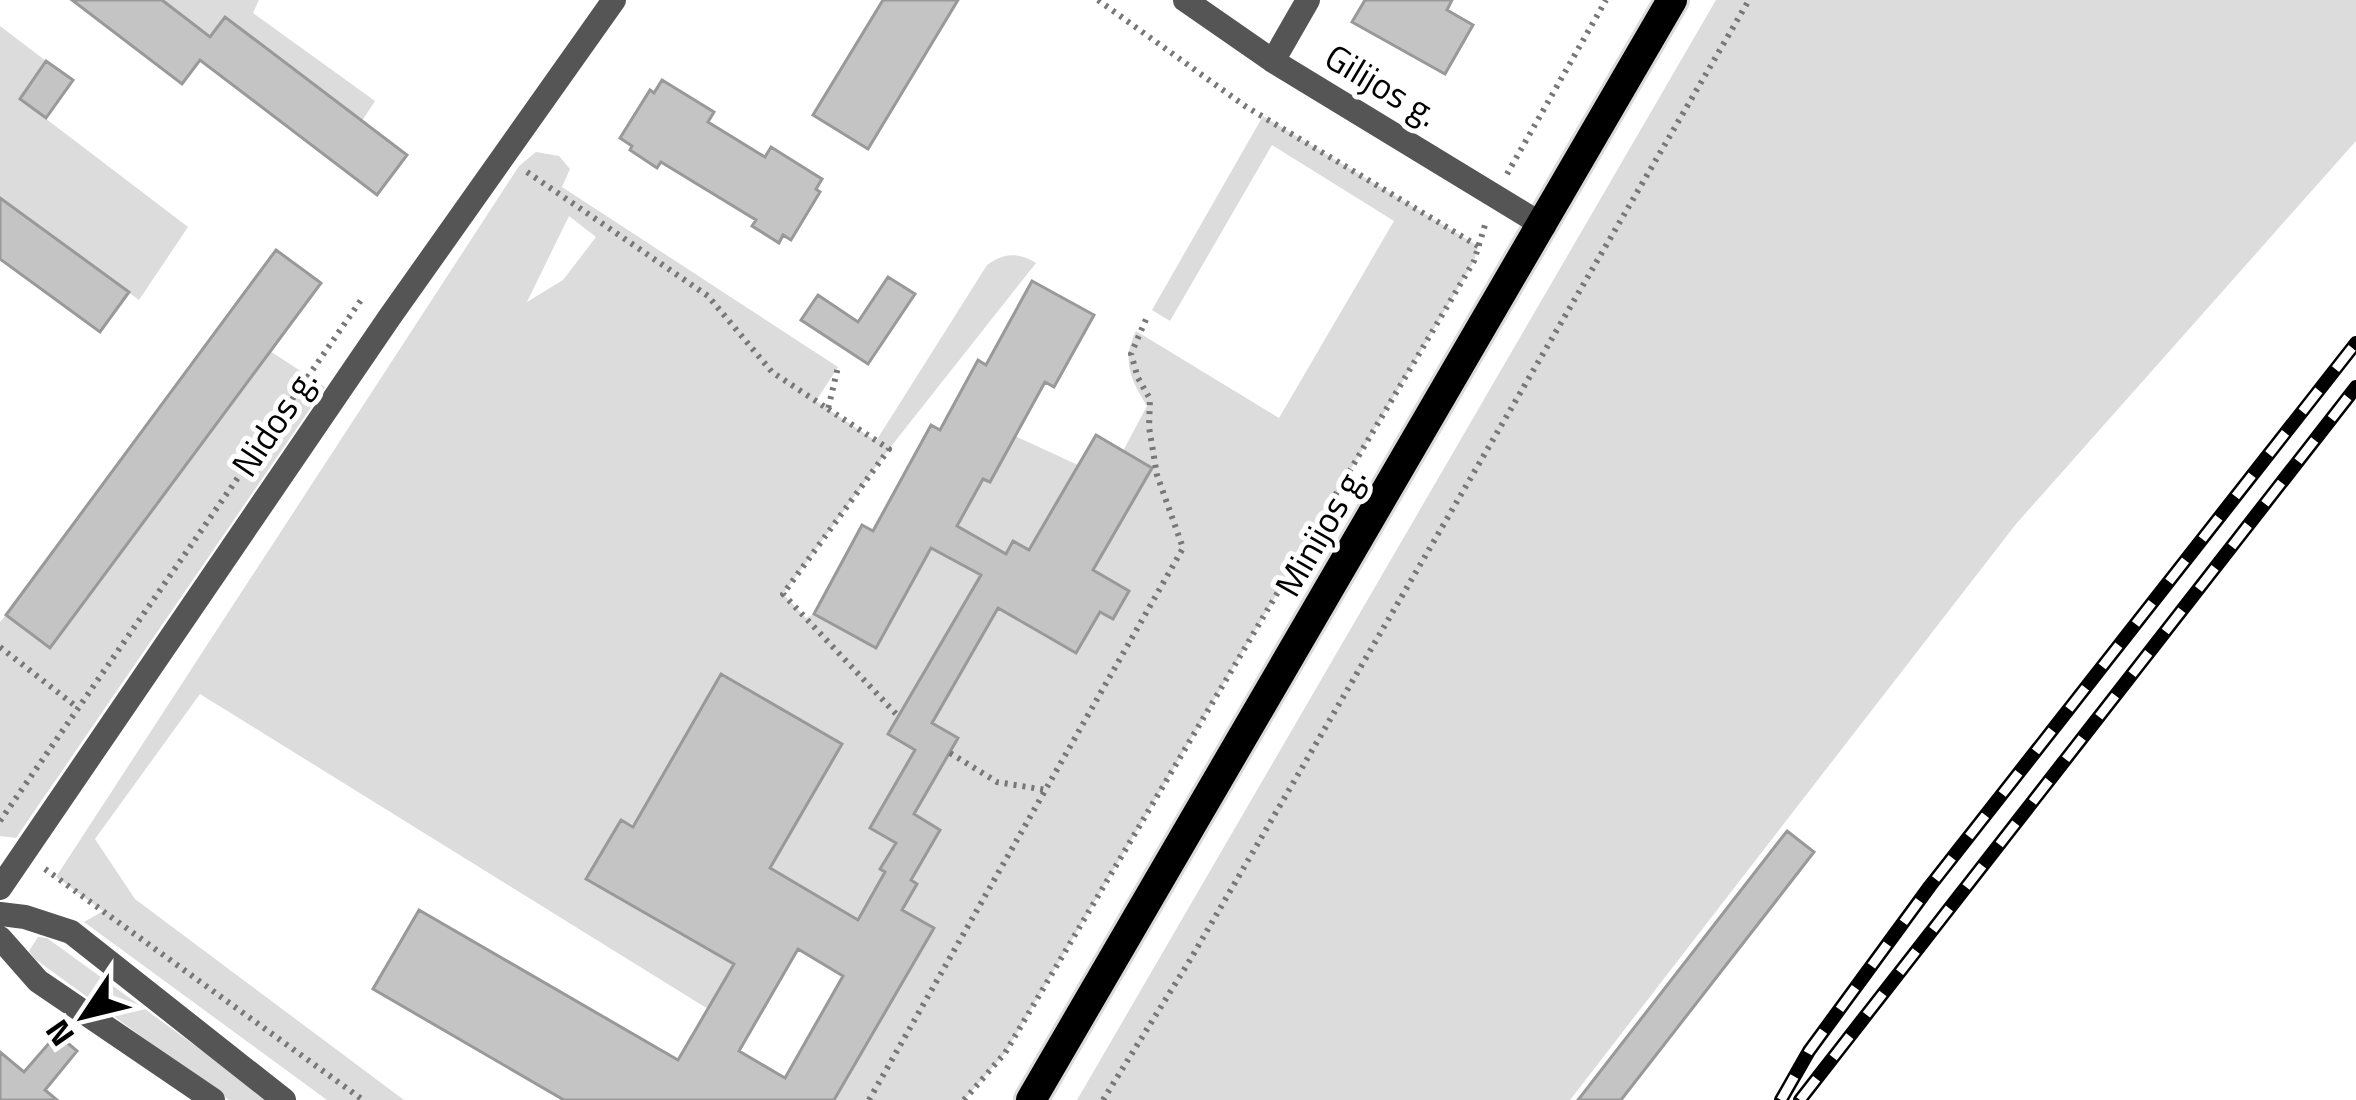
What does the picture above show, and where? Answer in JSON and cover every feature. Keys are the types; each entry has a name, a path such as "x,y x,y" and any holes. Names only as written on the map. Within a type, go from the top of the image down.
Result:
{"main road":[{"name":"Minijos g.","path":"1031,1100 1672,0"}],"street":[{"name":"Nidos g.","path":"0,888 388,319 614,0"},
{"name":"Gilijos g.","path":"1186,0 1274,62 1544,226"},
{"path":"1274,62 1308,0"},
{"path":"0,914 71,932 284,1100"},
{"path":"0,938 38,981 213,1100"}],"path":[{"path":"1099,0 1245,106 1478,246"},
{"path":"964,1100 1005,1053 1474,261 1494,196 1606,0"},
{"path":"1103,1100 1190,960 1749,0"},
{"path":"504,156 708,296 772,372 889,449 783,594 898,717"},
{"path":"0,820 362,300"},
{"path":"869,1100 1183,548 1157,475 1150,399 1131,354 1147,316"},
{"path":"829,409 838,367"},
{"path":"0,647 78,708"},
{"path":"950,753 997,782 1048,790"},
{"path":"24,854 362,1100"}],"shaded area":[{"path":"162,0 259,0 253,13 375,101 362,121 226,18 210,37"},
{"path":"1716,0 2356,0 2356,141 2016,524 1570,1100 1077,1100"},
{"path":"0,26 46,61 20,99 188,227 139,300 0,198"},
{"path":"1263,116 1478,246 1474,261 1005,1053 964,1100 835,1100 933,929 902,910 917,884 911,880 940,830 914,814 958,738 932,723 998,608 1076,653 1100,612 1129,591 1093,570 1151,468 1123,451 1147,406 1130,370 1129,352 1136,331 1279,418 1394,221 1272,145 1170,321 1152,310"},
{"path":"536,152 559,156 570,169 562,187 838,367 816,401 876,441 987,265 1011,255 1036,263 889,449 783,594 806,618 814,614 876,648 931,548 942,553 983,479 990,481 1015,436 1078,465 1041,529 1045,559 1014,541 1006,554 983,541 969,565 982,573 889,734 915,750 870,827 896,843 858,920 770,868 620,820 587,878 744,946 708,1009 200,694 95,839 135,899 404,1100 327,1100 84,922 103,911 56,877 519,166","holes":["569,216 596,237 563,280 527,302"]},
{"path":"270,351 325,387 16,838 0,836 0,622 6,615 50,647"},
{"path":"38,937 47,938 270,1100 229,1100 35,959 29,951"}],"building":[{"path":"72,0 162,0 210,37 225,17 407,155 377,195 200,60 182,84"},
{"path":"883,0 958,0 868,149 813,115"},
{"path":"1365,0 1452,0 1447,10 1473,25 1445,74 1352,22"},
{"path":"46,61 73,80 46,118 20,99"},
{"path":"662,80 714,112 708,122 765,157 771,147 822,179 816,189 820,192 791,240 783,235 779,243 752,226 756,220 661,162 657,168 620,138 650,90 654,93"},
{"path":"0,198 129,292 100,332 0,259"},
{"path":"276,250 321,283 50,648 6,615"},
{"path":"888,277 915,294 868,364 801,320 818,295 858,322"},
{"path":"1032,281 1094,315 1054,387 1045,382 990,482 983,479 957,526 1006,554 1013,541 1029,550 1096,435 1152,468 1093,570 1129,591 1113,619 1100,612 1076,653 998,608 932,723 958,738 914,814 940,830 911,880 917,884 902,910 934,928 834,1100 564,1100 373,989 419,910 678,1060 734,964 586,879 621,820 633,827 721,674 842,744 770,868 858,920 896,843 870,828 915,750 888,734 981,575 931,548 876,648 814,614 862,525 873,531 931,425 940,430 978,360 986,365","holes":["798,949 843,976 785,1078 739,1051"]},
{"path":"1787,831 1814,852 1621,1100 1578,1100"},
{"path":"57,1034 77,1051 45,1090 57,1100 0,1100 0,1052 24,1072"}],"railway":[{"path":"1781,1100 1809,1051 1930,886 2356,343"},
{"path":"1800,1100 2356,387"}]}
